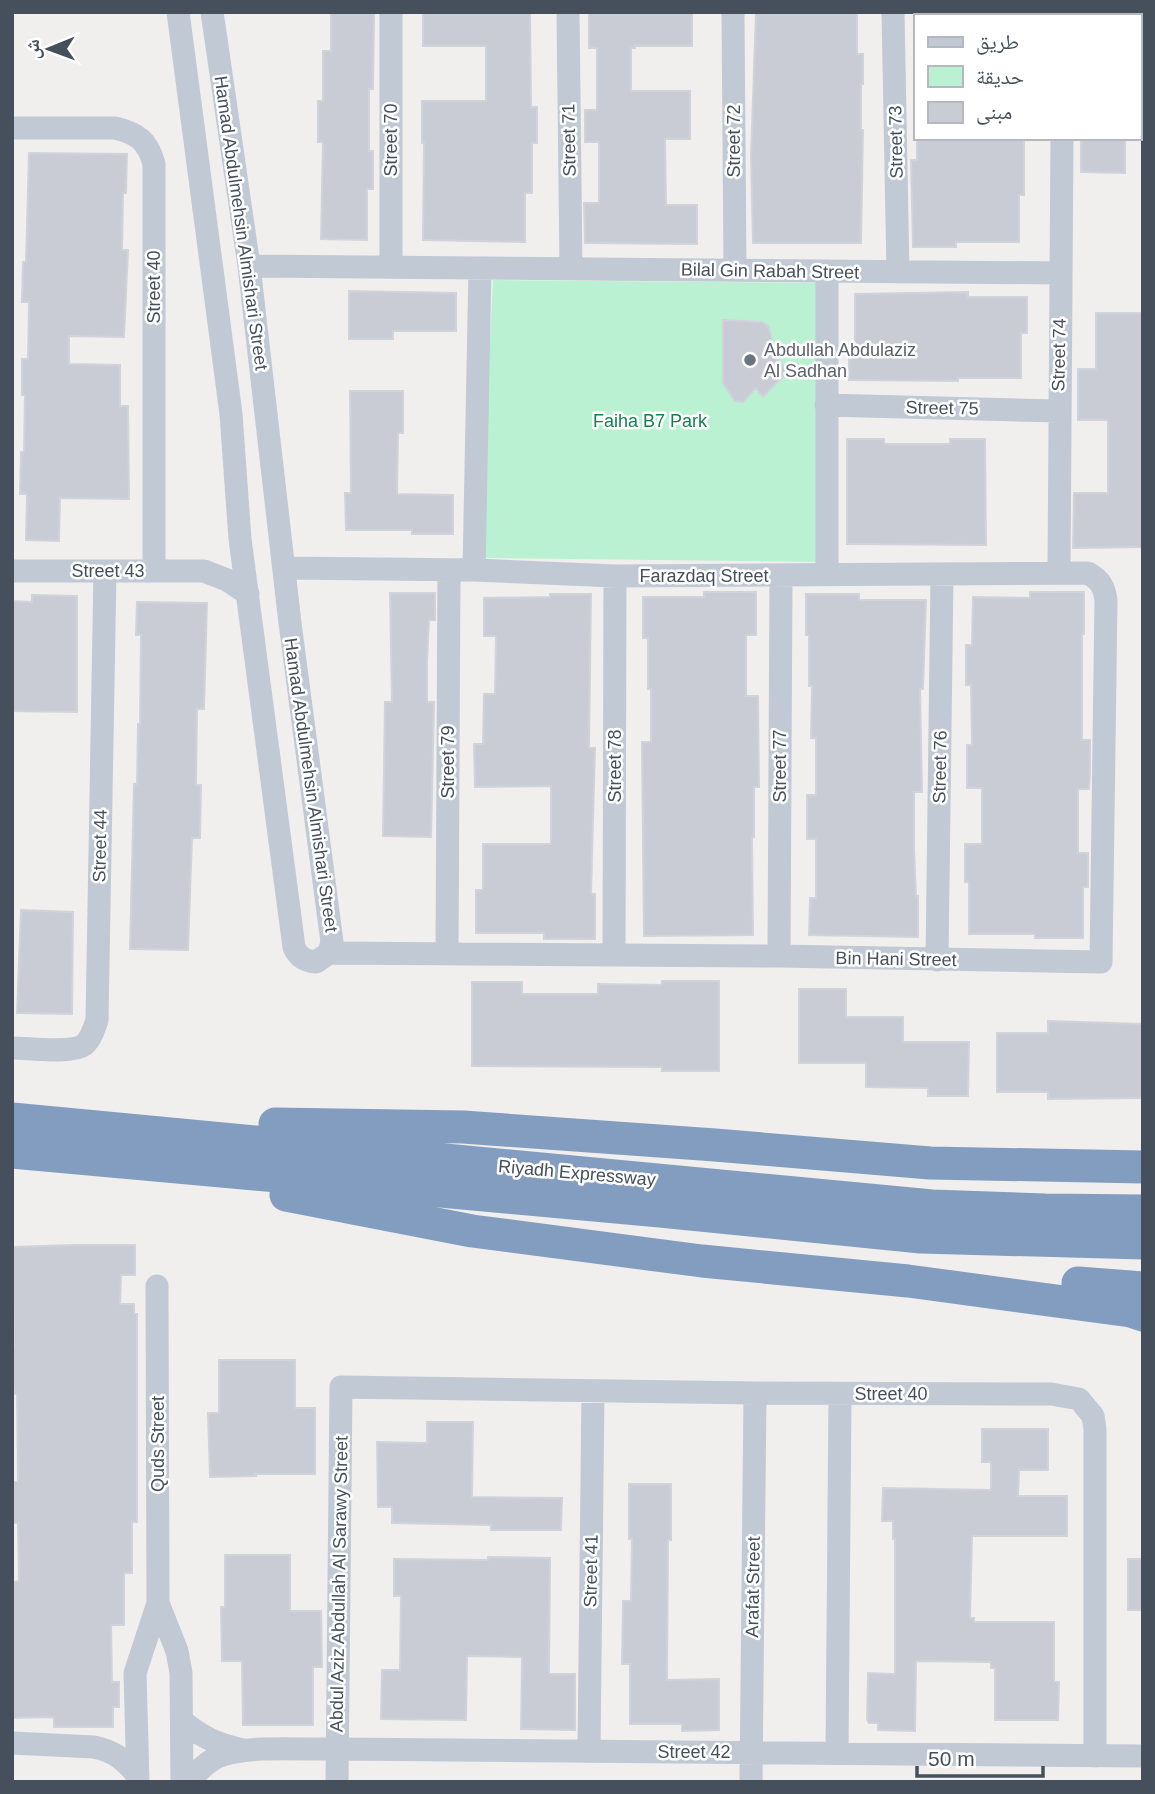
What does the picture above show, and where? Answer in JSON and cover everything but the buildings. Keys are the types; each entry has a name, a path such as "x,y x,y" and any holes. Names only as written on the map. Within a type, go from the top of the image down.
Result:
{"highway":[{"name":"Riyadh Expressway","path":"12,1119 932,1206 1143,1243"},
{"path":"136,1130 261,1124 463,1128 930,1163 1143,1167"},
{"path":"1061,1166 1143,1149"},
{"name":"Riyadh Expressway","path":"12,1152 646,1209 921,1237 1044,1226 1143,1211"},
{"path":"91,1158 472,1231 702,1261 908,1281 1118,1309 1143,1315"},
{"path":"908,1281 1005,1279 1143,1288"}],"street":[{"name":"Hamad Abdulmehsin Almishari Street","path":"178,12 231,414 240,539 294,947 297,954 309,962 323,959 329,953 332,942 249,266 212,12"},
{"name":"Street 70","path":"391,12 391,267"},
{"name":"Street 71","path":"568,12 571,269"},
{"name":"Street 72","path":"733,12 735,270"},
{"name":"Street 73","path":"893,12 898,272"},
{"name":"Street 40","path":"12,128 115,128 131,132 150,149 154,164 154,571"},
{"name":"Street 74","path":"1059,572 1058,411 1062,140"},
{"name":"Bilal Gin Rabah Street","path":"249,266 1060,273"},
{"path":"474,570 480,268"},
{"path":"827,271 827,575"},
{"path":"224,358 236,370 244,370 252,367 259,353"},
{"path":"231,414 238,400 245,397 253,397 265,407"},
{"name":"Street 75","path":"826,405 1058,411"},
{"path":"204,571 225,558 240,539"},
{"name":"Farazdaq Street","path":"284,568 474,570 615,576 1088,573 1099,579 1105,589 1106,600"},
{"name":"Street 79","path":"447,954 449,570"},
{"name":"Street 43","path":"12,571 204,571 227,580 248,594"},
{"name":"Street 44","path":"12,1048 72,1049 83,1045 91,1036 97,1020 105,571"},
{"name":"Street 76","path":"937,960 942,575"},
{"name":"Street 78","path":"614,955 615,576"},
{"name":"Street 77","path":"779,956 781,576"},
{"name":"Bin Hani Street","path":"329,953 779,956 1101,962 1106,600"},
{"name":"Quds Street","path":"138,1779 135,1673 158,1603 157,1286"},
{"name":"Street 40","path":"341,1387 1066,1395 1079,1399 1093,1416 1095,1429 1095,1756"},
{"name":"Abdul Aziz Abdullah Al Sarawy Street","path":"337,1782 341,1387"},
{"name":"Street 41","path":"589,1751 593,1391"},
{"name":"Arafat Street","path":"751,1782 755,1393"},
{"path":"837,1753 840,1394"},
{"name":"Quds Street","path":"158,1603 177,1651 181,1672 182,1782"},
{"path":"135,1673 145,1657 160,1654 175,1662 181,1672"},
{"path":"93,1746 116,1738 136,1721"},
{"name":"Street 42","path":"182,1721 201,1737 246,1751"},
{"path":"12,1743 93,1746 117,1754 138,1779"},
{"name":"Street 42","path":"189,1782 199,1770 221,1755 246,1751 337,1749 1143,1756"}],"green space":[{"name":"Faiha B7 Park","path":"493,280 816,283 822,562 479,558"}],"place":[{"name":"Abdullah Abdulaziz Al Sadhan","path":"750,360"}]}
